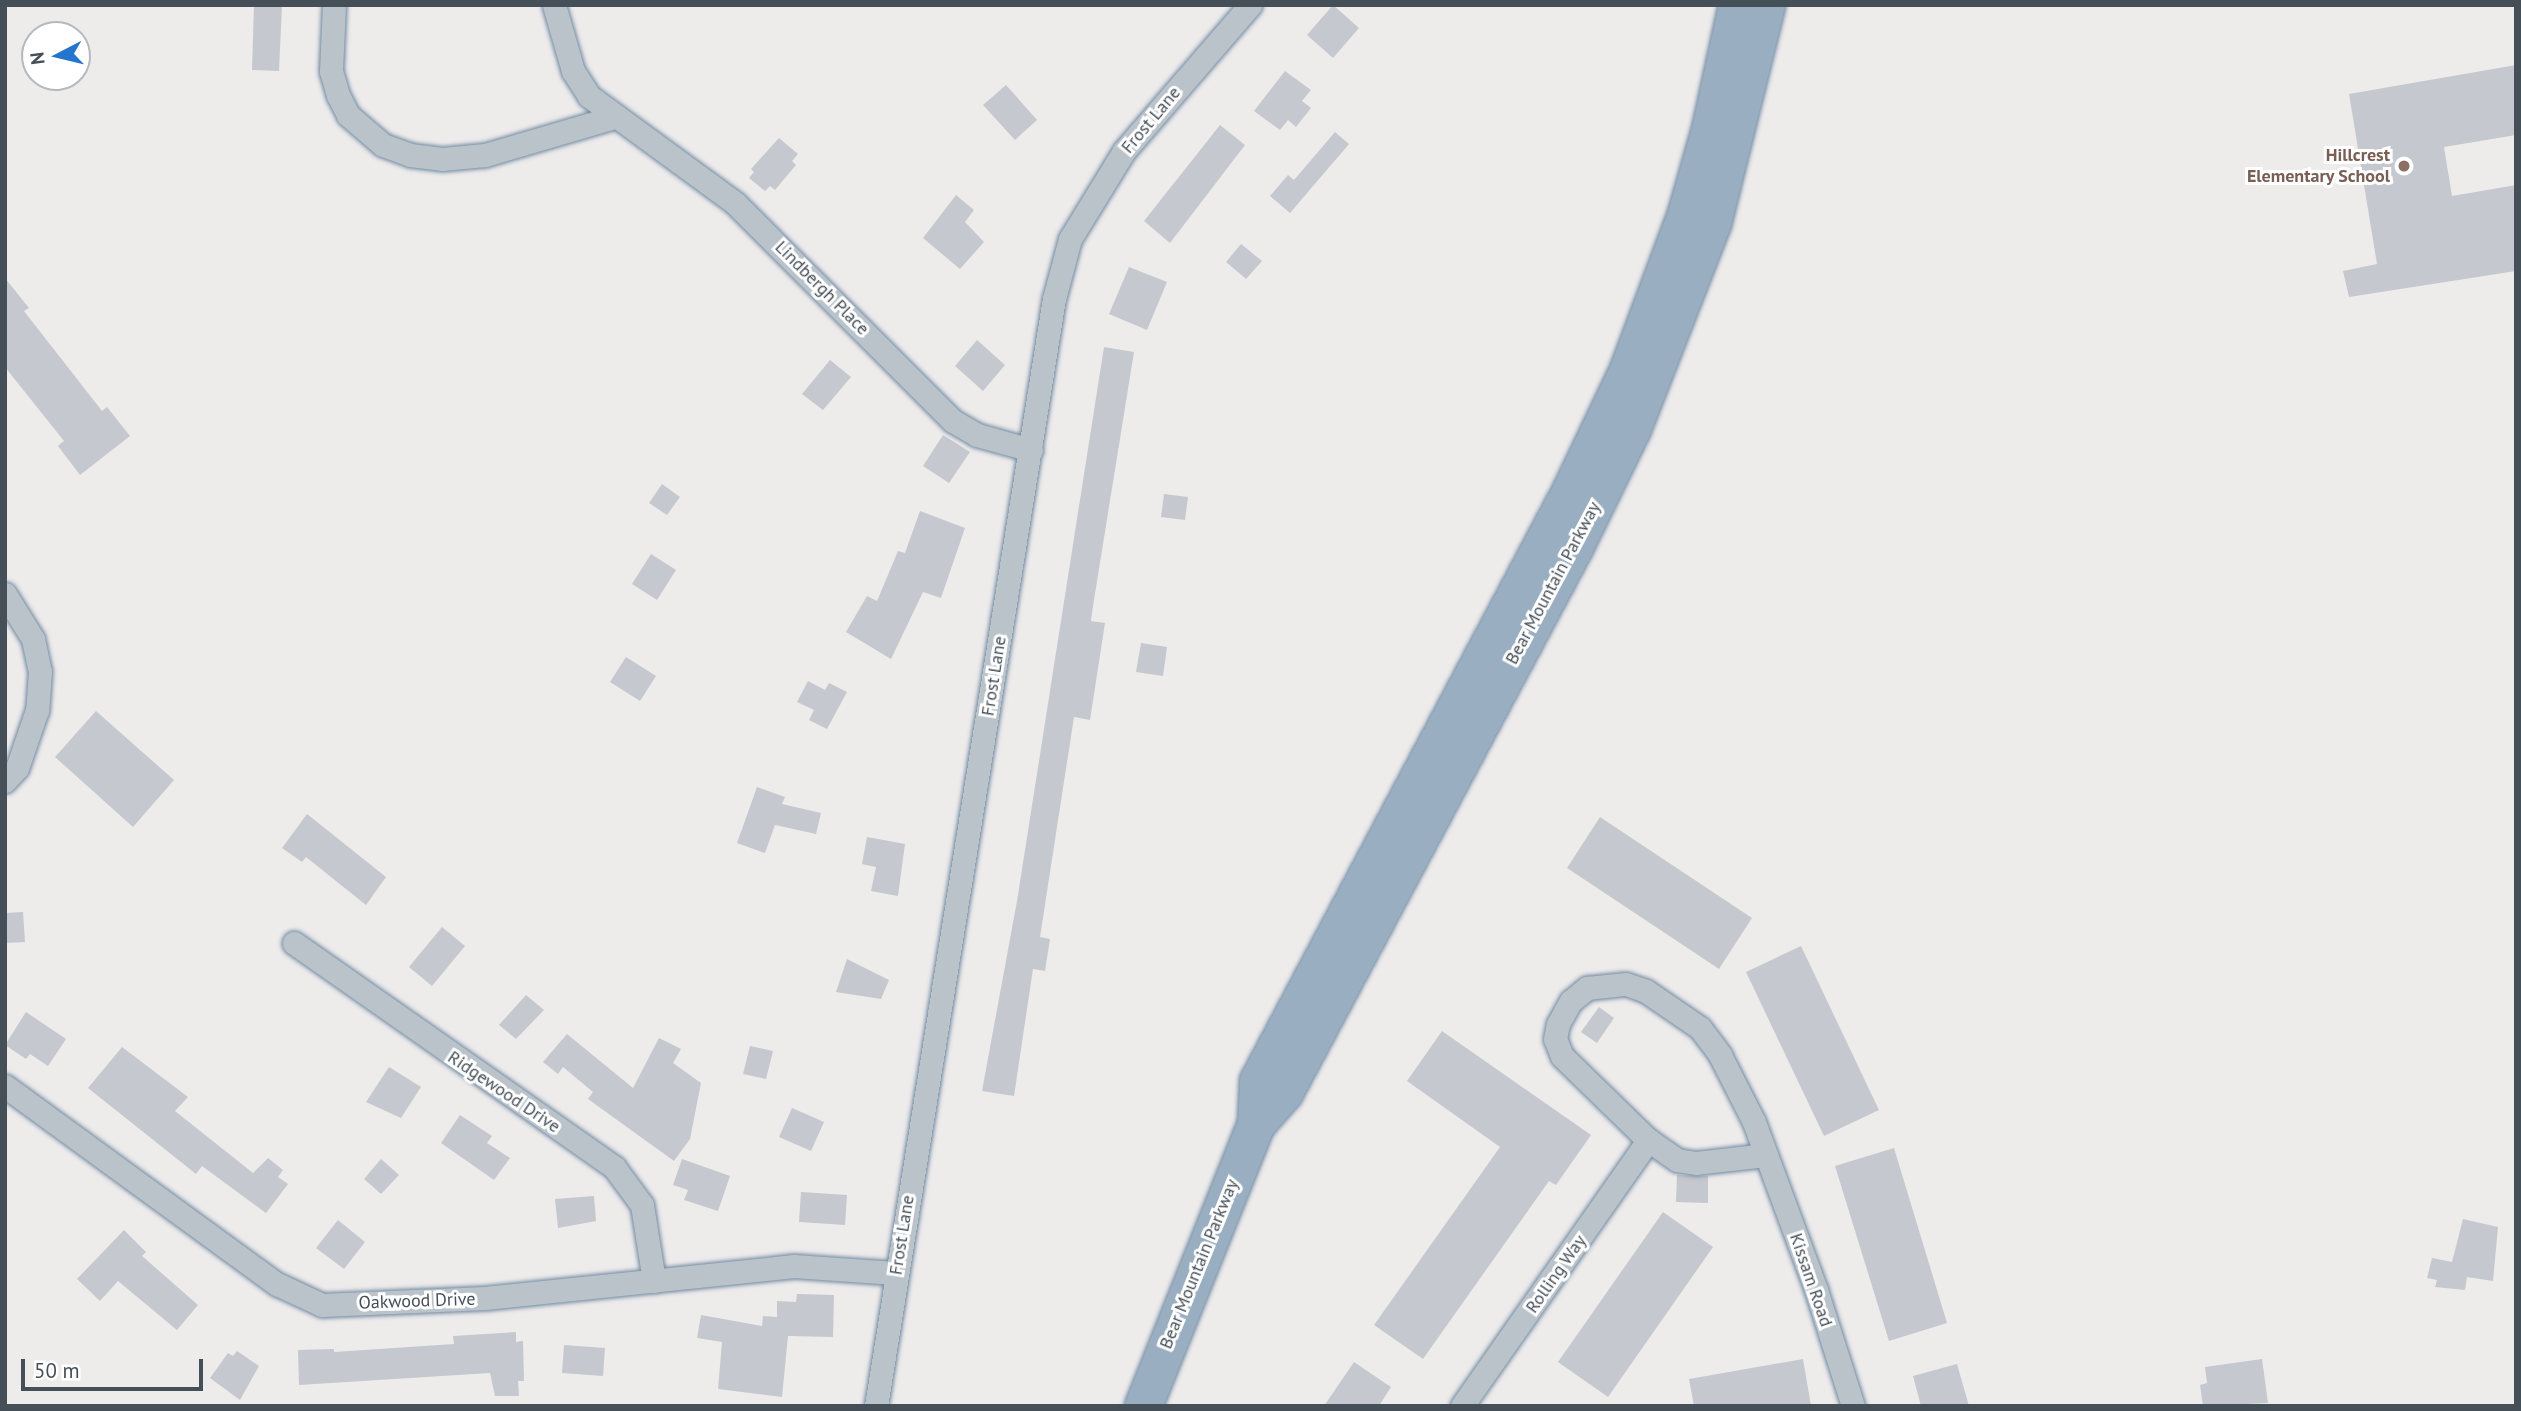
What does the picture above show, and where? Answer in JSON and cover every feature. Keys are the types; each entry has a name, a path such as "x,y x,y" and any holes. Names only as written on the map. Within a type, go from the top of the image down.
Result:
{"highway":[{"name":"Bear Mountain Parkway","path":"1143,1406 1256,1124 1258,1081 1570,492 1628,370 1686,214 1713,120 1737,5"},
{"name":"Bear Mountain Parkway","path":"1256,1124 1284,1093 1574,547 1636,418 1712,223 1766,5"}],"street":[{"path":"334,5 331,61 338,94 348,115 383,145 410,155 442,159 485,155 614,117"},
{"name":"Lindbergh Place","path":"554,5 573,71 589,96 614,117 680,159 735,203 953,421 977,435 1031,450"},
{"name":"Frost Lane","path":"876,1406 895,1273 1054,299 1070,239 1124,151 1250,5"},
{"path":"5,594 33,639 40,671 37,710 17,768 5,781"},
{"name":"Ridgewood Drive","path":"294,943 614,1167 642,1205 654,1281"},
{"name":"Kissam Road","path":"1766,1155 1696,1163 1676,1160 1648,1140 1562,1056 1555,1039 1558,1024 1571,1001 1587,988 1626,984 1646,991 1699,1028 1720,1055 1766,1155 1853,1406"},
{"name":"Oakwood Drive","path":"5,1086 277,1284 322,1305 485,1298 794,1266 895,1273"},
{"name":"Rolling Way","path":"1462,1406 1648,1140"}],"building":[{"path":"254,5 282,5 279,71 252,70"},
{"path":"1333,5 1359,28 1333,58 1307,35"},
{"name":"Hillcrest Elementary School","path":"2516,65 2516,135 2444,147 2452,196 2516,185 2516,271 2349,297 2343,271 2377,264 2349,94"},
{"path":"1285,71 1311,90 1302,101 1311,108 1296,127 1288,120 1280,130 1254,111"},
{"path":"1006,85 1037,120 1015,140 983,105"},
{"path":"1220,125 1245,145 1170,243 1144,221"},
{"path":"1335,132 1349,144 1290,213 1270,196 1288,175 1294,180"},
{"path":"779,138 798,154 792,161 796,165 775,190 770,186 765,191 749,178 754,172 751,169"},
{"path":"956,195 974,210 965,222 984,242 960,269 923,238"},
{"path":"1241,244 1262,261 1246,279 1226,262"},
{"path":"1129,267 1167,282 1147,330 1109,314"},
{"path":"5,278 29,308 24,311 102,411 107,407 130,436 80,475 58,446 64,441 5,367"},
{"path":"977,340 1005,365 983,391 955,366"},
{"path":"1104,347 1134,352 1091,621 1105,623 1090,720 1074,717 1040,937 1050,939 1045,971 1033,969 1014,1096 982,1091 1017,901"},
{"path":"830,360 851,377 823,410 802,394"},
{"path":"943,435 970,452 949,483 923,466"},
{"path":"662,484 680,497 667,515 649,503"},
{"path":"1164,494 1188,497 1185,520 1161,517"},
{"path":"920,511 965,528 941,598 923,592 891,659 846,632 867,596 877,601 898,551 905,553"},
{"path":"651,554 676,570 657,600 632,584"},
{"path":"1141,643 1167,647 1163,676 1136,672"},
{"path":"626,657 656,676 640,701 610,682"},
{"path":"808,681 825,690 829,683 847,692 827,729 809,720 814,710 797,702"},
{"path":"96,711 174,780 133,827 55,757"},
{"path":"757,787 785,797 782,804 821,813 816,834 775,825 765,853 737,843"},
{"path":"307,814 386,877 366,905 306,857 302,862 282,848"},
{"path":"1600,817 1752,918 1719,969 1567,868"},
{"path":"867,837 905,844 898,896 871,891 876,867 862,864"},
{"path":"23,912 25,942 5,943 5,913"},
{"path":"442,927 465,946 432,986 409,967"},
{"path":"1801,946 1879,1110 1824,1136 1746,972"},
{"path":"847,959 889,980 881,999 836,992"},
{"path":"526,995 544,1010 516,1039 499,1025"},
{"path":"1599,1007 1614,1018 1597,1043 1581,1032"},
{"path":"26,1012 66,1039 48,1066 30,1054 26,1059 5,1045"},
{"path":"1442,1031 1591,1135 1556,1185 1549,1181 1423,1359 1374,1325 1500,1147 1407,1081"},
{"path":"567,1034 633,1088 659,1038 681,1049 673,1063 701,1083 690,1139 674,1161 588,1099 593,1092 563,1067 558,1074 543,1062"},
{"path":"750,1046 773,1051 766,1079 743,1074"},
{"path":"122,1047 188,1097 175,1111 253,1173 268,1158 283,1170 278,1177 288,1184 266,1213 202,1166 196,1174 88,1088"},
{"path":"389,1067 421,1087 401,1118 366,1102"},
{"path":"792,1108 824,1122 811,1151 779,1137"},
{"path":"460,1115 492,1136 487,1143 510,1158 494,1180 441,1143"},
{"path":"1894,1148 1947,1323 1889,1341 1835,1166"},
{"path":"381,1159 399,1175 381,1194 364,1179"},
{"path":"682,1159 730,1176 718,1211 684,1200 688,1190 673,1185"},
{"path":"1677,1175 1708,1176 1708,1203 1676,1202"},
{"path":"801,1192 847,1195 845,1225 799,1222"},
{"path":"594,1196 596,1221 558,1228 555,1199"},
{"path":"1663,1212 1713,1247 1608,1397 1558,1362"},
{"path":"2463,1219 2498,1227 2493,1281 2467,1277 2465,1290 2435,1287 2437,1280 2427,1278 2432,1258 2452,1262"},
{"path":"338,1220 365,1242 344,1269 316,1248"},
{"path":"124,1230 146,1252 142,1256 198,1305 177,1330 118,1281 100,1301 77,1279"},
{"path":"797,1294 834,1295 833,1337 788,1336 782,1397 718,1389 722,1342 697,1338 701,1315 762,1326 763,1316 777,1317 777,1301 796,1302"},
{"path":"516,1332 516,1342 523,1341 524,1381 518,1381 519,1396 495,1396 490,1373 299,1385 298,1350 334,1349 334,1352 454,1344 453,1336"},
{"path":"564,1345 605,1348 603,1376 562,1373"},
{"path":"237,1351 259,1366 240,1400 210,1378 228,1353 233,1356"},
{"path":"1803,1359 1811,1406 1694,1406 1689,1379"},
{"path":"2262,1359 2268,1403 2203,1406 2200,1385 2207,1383 2205,1367"},
{"path":"1354,1362 1391,1387 1379,1406 1324,1406"},
{"path":"1957,1364 1969,1406 1921,1406 1913,1376"}],"place":[{"name":"Hillcrest Elementary School","path":"2404,166"}]}
